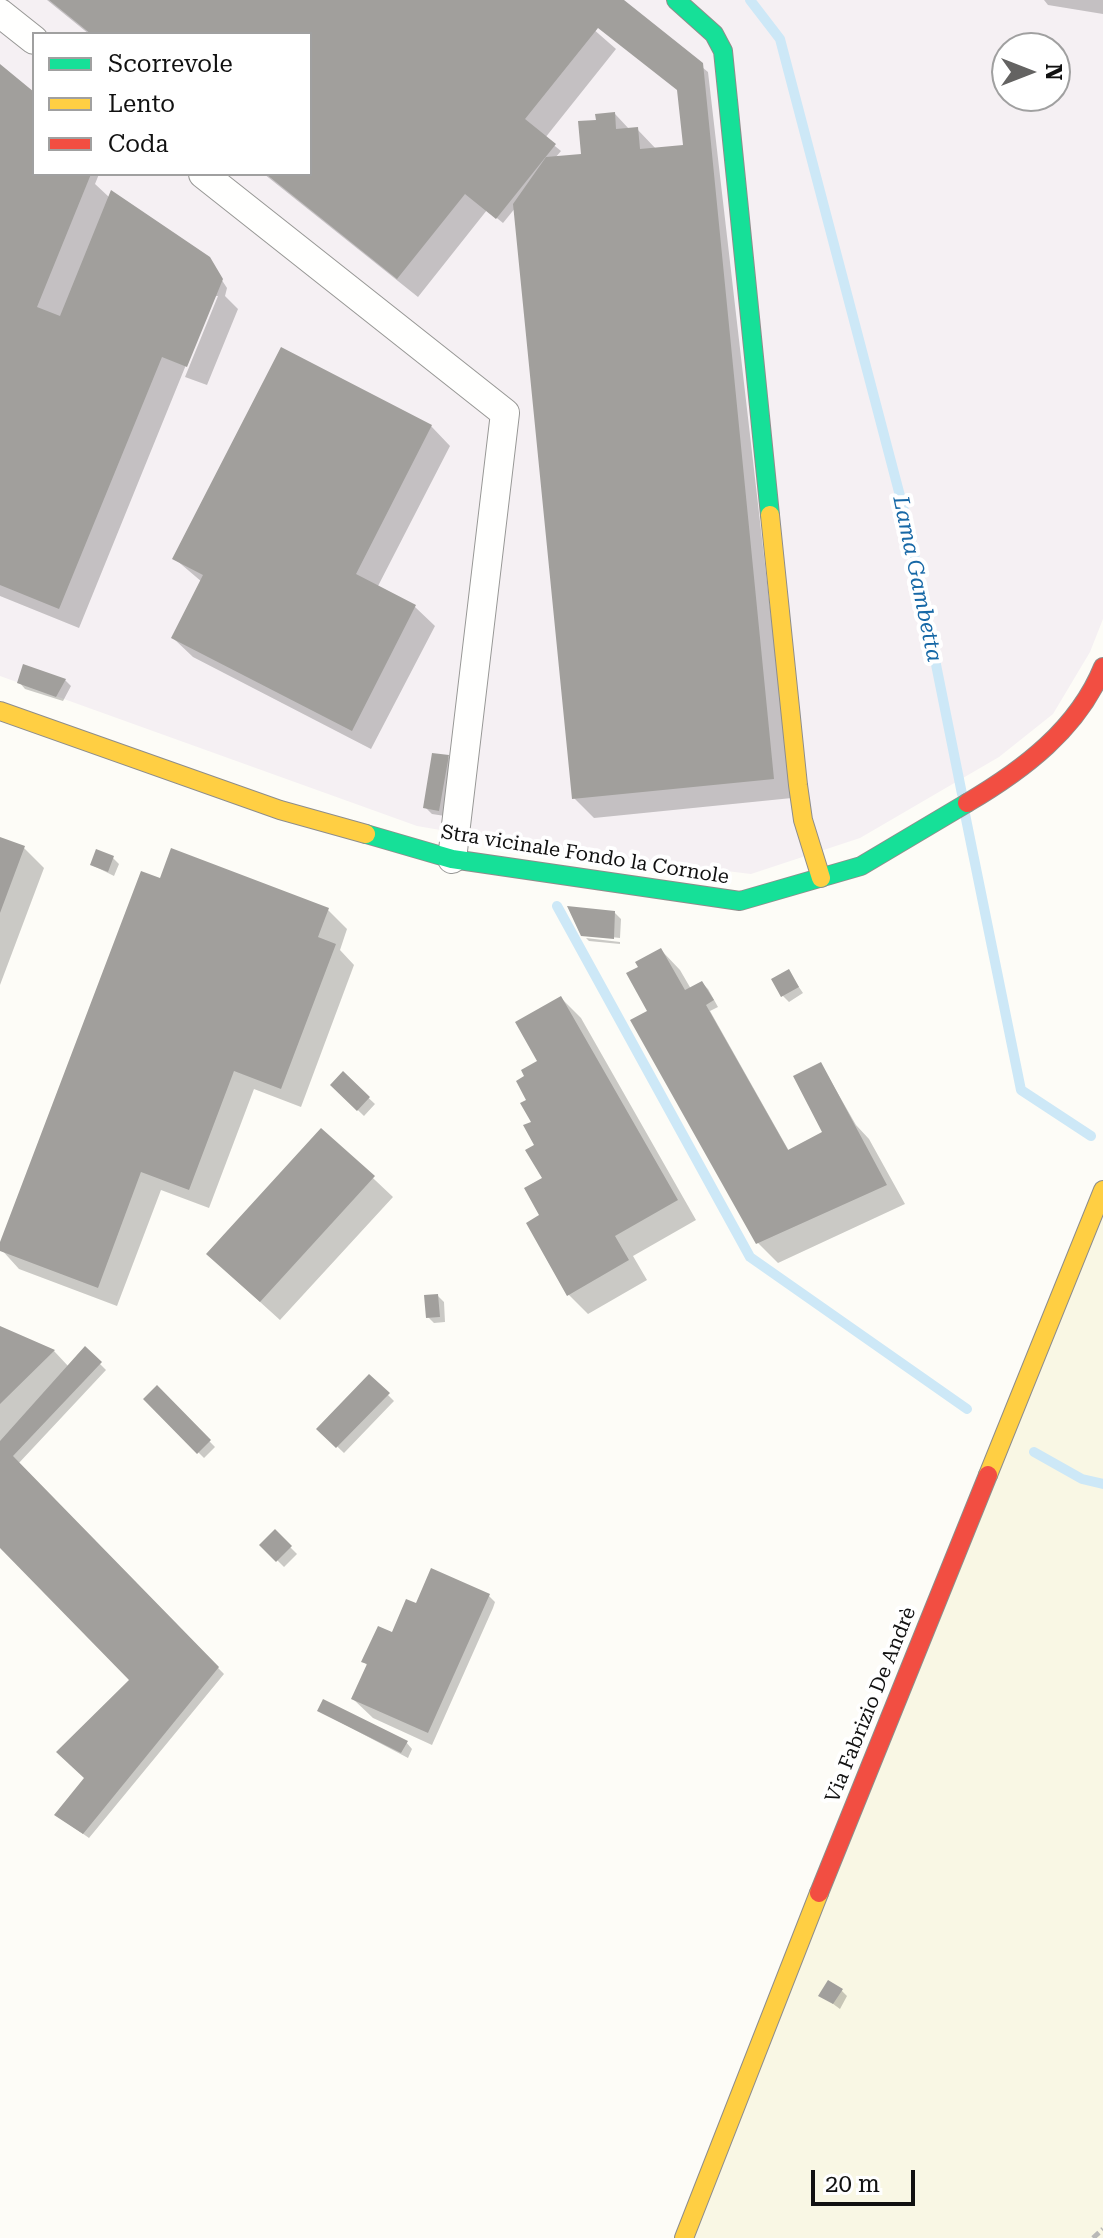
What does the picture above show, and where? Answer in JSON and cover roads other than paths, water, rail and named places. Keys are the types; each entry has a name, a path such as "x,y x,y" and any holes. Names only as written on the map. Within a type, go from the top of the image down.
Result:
{"street":[{"path":"676,0 714,34 723,51 748,262 798,785 803,820 821,878"},
{"path":"0,13 32,38"},
{"path":"206,176 505,413 452,859"},
{"name":"Stra vicinale Fondo la Cornole","path":"0,711 280,810 452,859 740,901 861,866 1020,772 1090,700 1103,667"},
{"name":"Via Fabrizio De Andrè","path":"684,2238 719,2142 1103,1190"}],"waterway":[{"name":"Lama Gambetta","path":"750,0 780,39 909,530 962,794"},
{"name":"Lama Gambetta","path":"965,814 1021,1090 1091,1136"},
{"path":"557,906 750,1257 967,1409"},
{"path":"1034,1452 1082,1479 1103,1484"}]}
